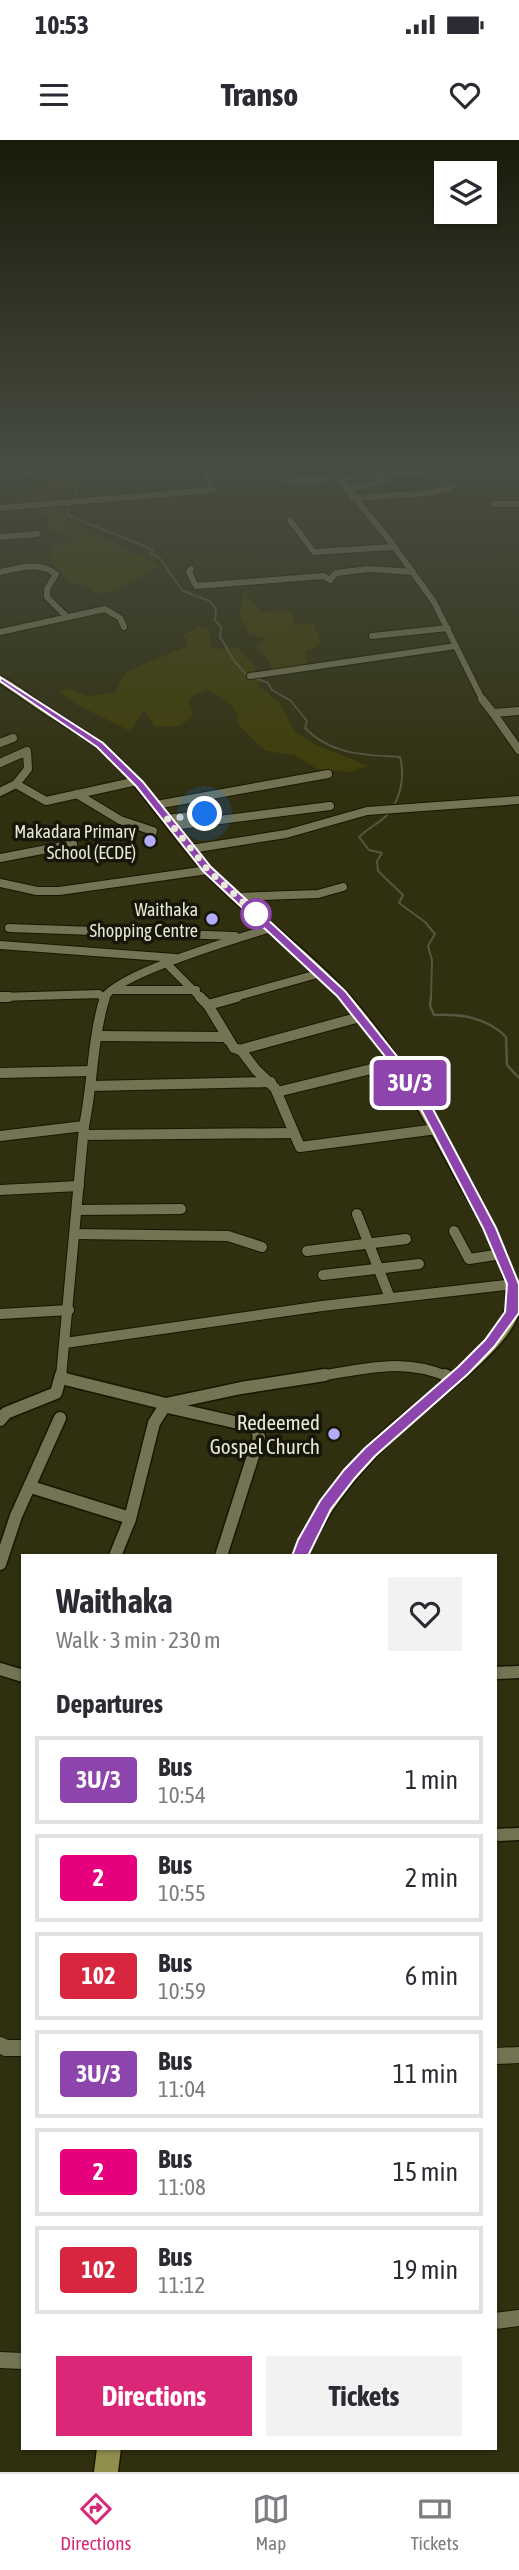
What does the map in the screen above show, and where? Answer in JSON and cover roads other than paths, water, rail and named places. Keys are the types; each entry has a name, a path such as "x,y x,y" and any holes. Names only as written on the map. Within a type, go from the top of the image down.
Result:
{"main road":[{"path":"0,679 100,745 137,781 208,870 321,973 360,1017 396,1063 437,1129 502,1254 516,1289 512,1313 489,1344 370,1452 350,1474 326,1505 301,1554"},
{"path":"106,2472 109,2450"}],"street":[{"path":"56,575 49,583 47,597 68,617"},
{"path":"190,575 196,586 324,576 330,580 334,575"},
{"path":"415,575 448,628 473,691 518,747"},
{"path":"0,632 107,609 120,618 124,627"},
{"path":"372,636 448,628"},
{"path":"250,676 456,646"},
{"path":"493,713 519,711"},
{"path":"0,743 13,738"},
{"path":"0,763 27,751 28,769 16,784 0,792"},
{"path":"156,805 328,774"},
{"path":"16,784 46,801 137,781"},
{"path":"78,794 120,820 153,831 151,837"},
{"path":"191,849 286,834 367,811 519,800"},
{"path":"169,823 330,806"},
{"path":"169,823 205,814"},
{"path":"0,858 73,844"},
{"path":"0,883 37,891 59,891 208,870"},
{"path":"237,897 318,894 343,887"},
{"path":"9,928 242,936"},
{"path":"106,994 181,958 271,928"},
{"path":"0,945 181,958"},
{"path":"167,964 196,990 228,1040"},
{"path":"208,1005 321,973"},
{"path":"0,997 196,990"},
{"path":"2,1414 55,1393 61,1378 79,1186 92,1086 90,1071 106,994"},
{"path":"239,1050 360,1017"},
{"path":"98,1036 227,1037 256,1070 271,1082 300,1147 437,1129"},
{"path":"277,1092 396,1063"},
{"path":"0,1073 90,1071"},
{"path":"92,1086 271,1082"},
{"path":"0,1136 85,1131 294,1133"},
{"path":"0,1190 79,1186"},
{"path":"77,1210 181,1209"},
{"path":"357,1214 390,1298"},
{"path":"454,1231 469,1259 502,1254"},
{"path":"75,1234 228,1236 262,1247"},
{"path":"307,1251 406,1239"},
{"path":"323,1276 419,1264"},
{"path":"65,1343 390,1298 516,1289"},
{"path":"0,1314 69,1310"},
{"path":"116,1554 130,1518 154,1423 164,1405 241,1388 401,1364 425,1367 453,1379"},
{"path":"61,1378 256,1427 259,1437 222,1554"},
{"path":"0,1564 16,1516 31,1488 60,1418"},
{"path":"31,1488 130,1518"},
{"path":"0,1669 21,1675"},
{"path":"497,1673 519,1672"},
{"path":"497,1835 519,1834"},
{"path":"0,2045 6,2048 21,2048"},
{"path":"497,2056 519,2055"},
{"path":"497,2321 519,2318"},
{"path":"0,2360 21,2361"}],"waterway":[{"path":"171,575 183,591 210,601 216,609 215,620 221,627 220,637 235,662 247,675 268,683 272,690 291,701 307,721 305,728 315,737 349,752 400,757 402,780 395,803 386,816 359,837 369,850 382,853 377,861 378,871 403,895 399,903 425,922 435,934 428,946 432,960 431,998"},
{"path":"431,997 430,1006 434,1015 473,1018 499,1030 506,1037 507,1065 519,1078"}],"place":[{"name":"Makadara Primary School (ECDE)","path":"150,841"},
{"name":"Waithaka Shopping Centre","path":"212,919"},
{"name":"Redeemed Gospel Church","path":"334,1434"}]}
